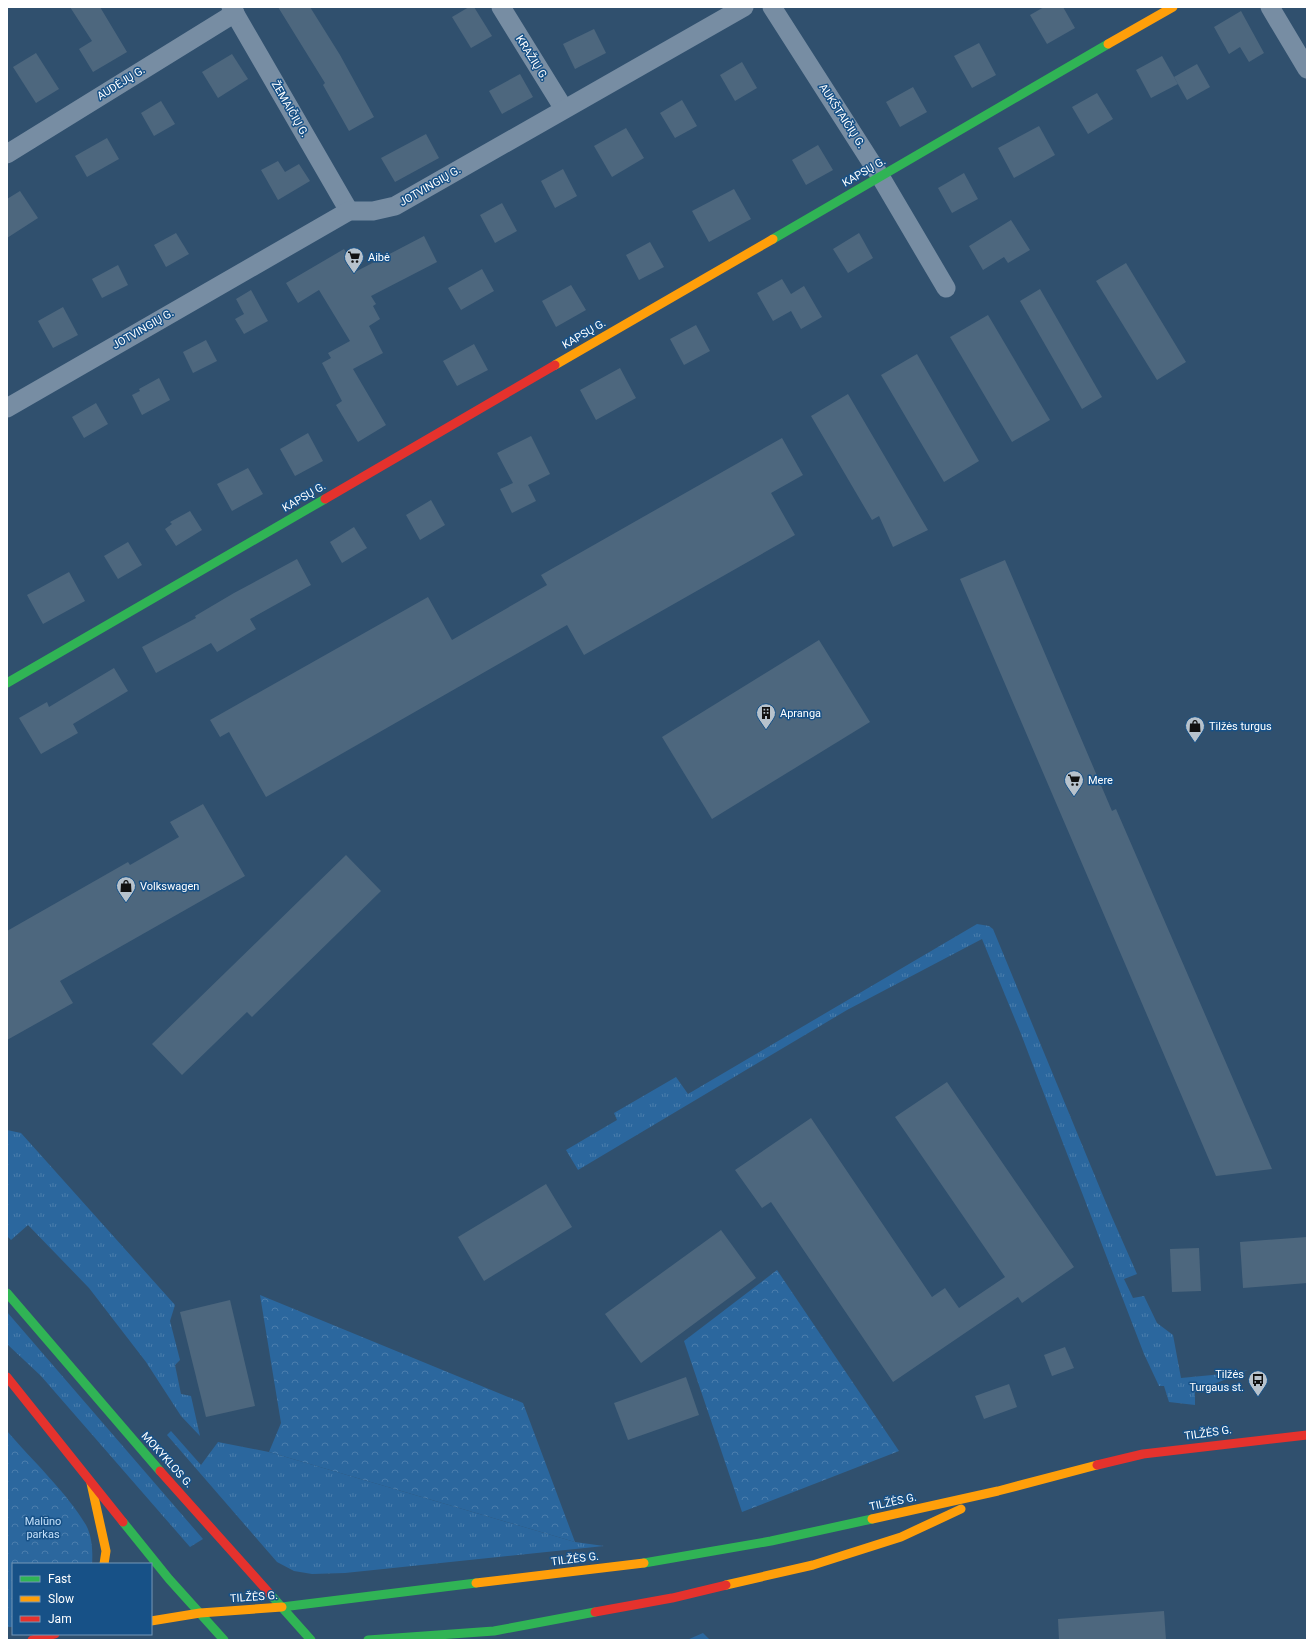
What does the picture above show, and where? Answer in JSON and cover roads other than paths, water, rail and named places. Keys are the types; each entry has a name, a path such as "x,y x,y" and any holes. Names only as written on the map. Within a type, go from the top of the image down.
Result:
{"main road":[{"name":"KAPSŲ G.","path":"7,683 1173,7"},
{"name":"MOKYKLOS G.","path":"7,1293 123,1429 312,1640"},
{"path":"7,1377 90,1478 169,1579 224,1640"},
{"name":"TILŽĖS G.","path":"152,1620 200,1613 282,1607 649,1562 771,1541 998,1491 1063,1473 1143,1454 1235,1442 1307,1435"},
{"path":"90,1478 106,1551 104,1563"},
{"name":"TILŽĖS G.","path":"368,1640 494,1631 672,1598 813,1565 901,1537 998,1491"},
{"path":"479,1640 494,1631"},
{"path":"32,1640 50,1635"}],"street":[{"name":"KRAŽIŲ G.","path":"501,7 564,109"},
{"name":"JOTVINGIŲ G.","path":"7,408 349,211 373,211 395,206 744,7"},
{"name":"AUKŠTAIČIŲ G.","path":"772,7 880,176 946,288"},
{"path":"1270,7 1307,69"},
{"name":"AUDĖJŲ G.","path":"7,154 233,10"},
{"name":"ŽEMAIČIŲ G.","path":"233,10 349,211"}],"place":[{"name":"Aibė","path":"354,274"},
{"name":"Apranga","path":"766,730"},
{"name":"Tilžės turgus","path":"1195,743"},
{"name":"Mere","path":"1074,797"},
{"name":"Volkswagen","path":"126,903"},
{"name":"Tilžės Turgaus st.","path":"1258,1397"}],"park label":[{"name":"Malūno parkas","path":"43,1527"}]}
